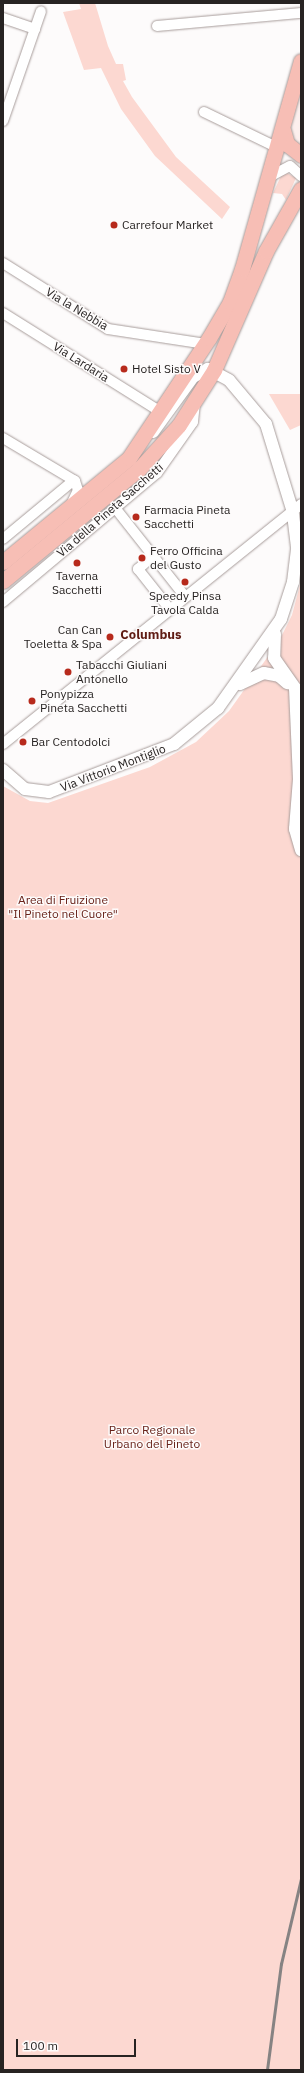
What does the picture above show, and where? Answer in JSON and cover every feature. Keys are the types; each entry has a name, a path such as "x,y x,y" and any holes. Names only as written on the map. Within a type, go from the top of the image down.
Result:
{"main road":[{"path":"3,562 129,458 159,411 206,344 234,294 271,176 301,61"},
{"path":"283,130 287,144 301,155"},
{"name":"Via della Pineta Sacchetti","path":"3,581 142,467 195,404 214,370 266,251 301,189"}],"street":[{"path":"3,121 41,11"},
{"path":"157,26 301,13"},
{"path":"3,18 34,29"},
{"path":"204,112 278,148"},
{"path":"271,176 290,166 301,176"},
{"name":"Via la Nebbia","path":"3,264 108,328 206,344"},
{"name":"Via Lardaria","path":"3,313 159,411"},
{"path":"129,458 168,414 195,375 214,370 229,380 266,424 296,506 295,570 276,629 272,654 293,682 296,695 299,779 295,829 301,850"},
{"name":"Via della Pineta Sacchetti","path":"3,602 116,509 172,454 194,420 195,404"},
{"path":"3,438 74,480 78,492 69,507"},
{"path":"3,539 74,480"},
{"path":"3,744 168,607 296,506"},
{"path":"116,509 184,595"},
{"path":"153,556 138,569 168,607"},
{"name":"Via Vittorio Montiglio","path":"3,770 10,779 32,791 59,790 174,744 209,717 232,690 276,629"},
{"name":"Via Vittorio Montiglio","path":"232,690 264,673 279,676 296,695"}],"shaded area":[{"path":"301,79 301,151 295,147 289,128"}],"green space":[{"path":"79,3 95,3 108,46 116,64 123,64 126,80 123,81 132,97 176,157 230,207 222,219 155,156 121,109 101,68 84,70 63,12 81,9"},
{"path":"287,173 296,178 286,200 282,194 273,193 281,176"},
{"path":"269,394 301,394 301,425 290,430"},
{"name":"Parco Regionale Urbano del Pineto","path":"301,581 301,2070 3,2070 3,786 30,801 48,803 150,767 196,742 229,711 279,641 292,615"}],"railway":[{"path":"267,2070 281,1964 301,1879"}],"place":[{"name":"Carrefour Market","path":"114,225"},
{"name":"Hotel Sisto V","path":"124,369"},
{"name":"Farmacia Pineta Sacchetti","path":"136,517"},
{"name":"Ferro Officina del Gusto","path":"142,558"},
{"name":"Taverna Sacchetti","path":"77,563"},
{"name":"Speedy Pinsa Tavola Calda","path":"185,582"},
{"name":"Can Can Toeletta & Spa","path":"110,637"},
{"name":"Tabacchi Giuliani Antonello","path":"68,672"},
{"name":"Ponypizza Pineta Sacchetti","path":"32,701"},
{"name":"Bar Centodolci","path":"23,742"}],"district":[{"name":"Columbus","path":"151,635"}],"park label":[{"name":"Area di Fruizione \"Il Pineto nel Cuore\"","path":"63,907"}]}
